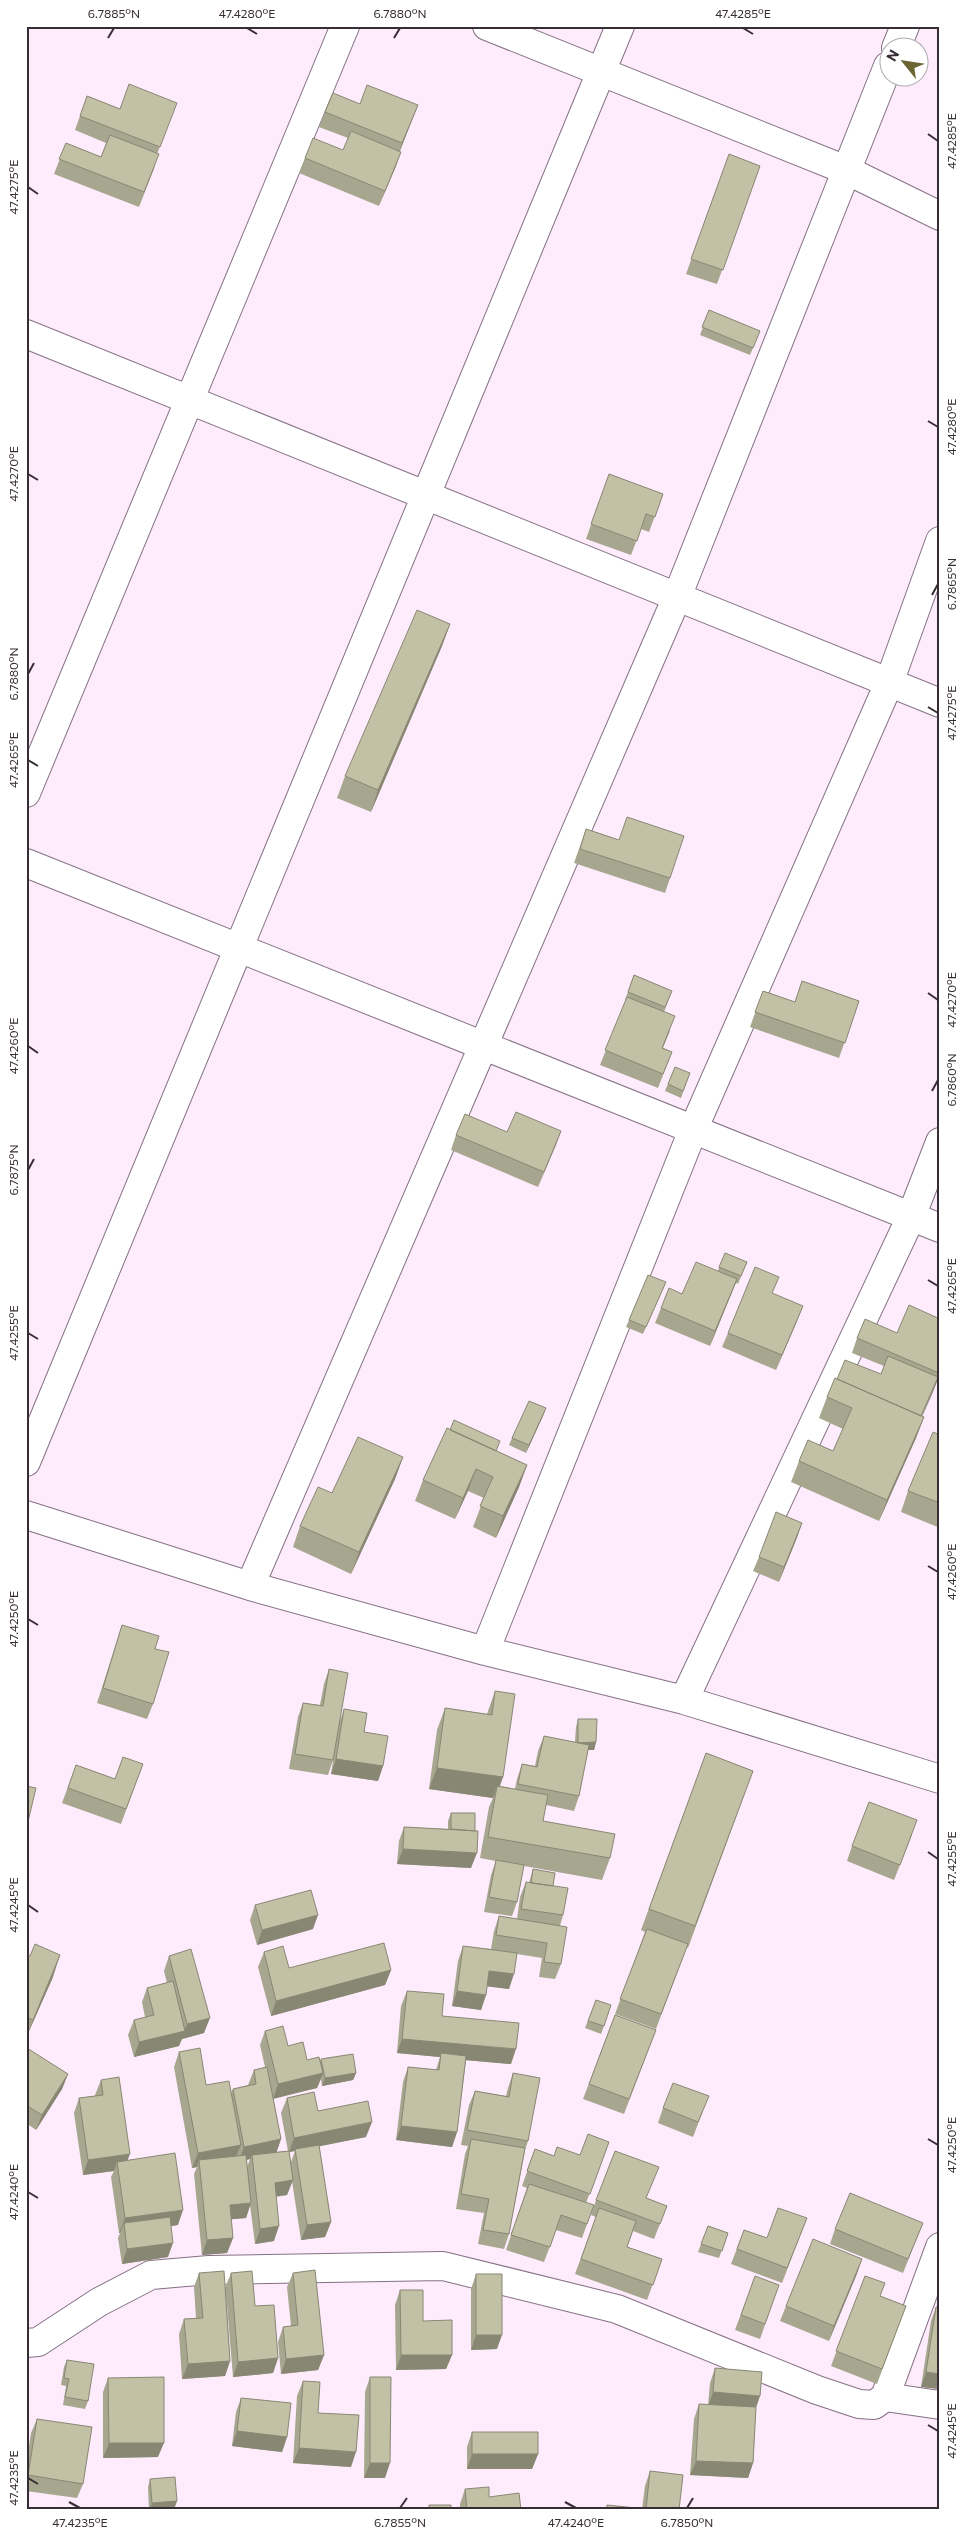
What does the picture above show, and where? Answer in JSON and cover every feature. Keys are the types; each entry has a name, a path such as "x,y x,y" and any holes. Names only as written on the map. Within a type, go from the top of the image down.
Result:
{"street":[{"path":"26,793 346,26"},
{"path":"487,26 846,170 940,216"},
{"path":"26,1462 620,26"},
{"path":"900,38 905,26"},
{"path":"250,1586 677,597 879,88"},
{"path":"26,334 940,703"},
{"path":"485,1651 693,1130 889,683 940,541"},
{"path":"26,863 940,1228"},
{"path":"684,1700 911,1217 940,1142"},
{"path":"26,1515 250,1586 485,1651 684,1700 930,1776 940,1799"},
{"path":"26,2343 38,2342 99,2302 151,2275 209,2270 443,2266 617,2309 817,2390 860,2404 874,2405 884,2397 940,2247"},
{"path":"884,2397 940,2404"}],"building":[{"path":"129,84 177,103 160,147 80,116 87,96 120,109"},
{"path":"367,85 418,105 402,143 325,112 333,93 360,104"},
{"path":"351,131 401,152 385,191 305,158 313,138 343,150"},
{"path":"110,135 159,154 144,192 59,159 66,143 101,157"},
{"path":"729,154 760,166 723,270 691,259"},
{"path":"709,310 760,331 753,348 702,327"},
{"path":"609,474 663,494 655,517 646,514 637,541 591,524"},
{"path":"417,610 450,624 378,790 345,776"},
{"path":"627,817 684,836 670,878 580,849 586,829 619,840"},
{"path":"634,975 672,991 665,1007 628,992"},
{"path":"802,981 859,1001 845,1043 755,1012 763,991 795,1002"},
{"path":"627,997 675,1016 662,1048 672,1052 663,1074 605,1050"},
{"path":"675,1067 690,1073 683,1091 668,1084"},
{"path":"516,1112 561,1131 544,1172 456,1135 465,1114 507,1132"},
{"path":"725,1253 747,1262 741,1276 719,1267"},
{"path":"696,1262 737,1279 715,1331 661,1308 669,1288 682,1294"},
{"path":"755,1267 779,1277 772,1293 803,1306 782,1355 728,1333"},
{"path":"648,1275 666,1282 646,1327 629,1320"},
{"path":"909,1305 940,1319 939,1373 857,1338 865,1319 897,1333"},
{"path":"888,1356 938,1377 921,1416 837,1379 845,1360 881,1374"},
{"path":"835,1378 924,1417 887,1500 799,1461 808,1440 833,1451 852,1408 827,1397"},
{"path":"529,1401 546,1408 529,1445 512,1438"},
{"path":"454,1420 500,1441 496,1451 450,1430"},
{"path":"447,1428 527,1465 503,1516 480,1506 493,1477 476,1469 463,1498 423,1480"},
{"path":"933,1432 940,1435 940,1503 908,1491"},
{"path":"358,1437 403,1457 359,1552 300,1526 318,1487 332,1493"},
{"path":"776,1512 802,1523 784,1567 759,1557"},
{"path":"122,1625 159,1636 155,1649 169,1652 153,1704 103,1688"},
{"path":"329,1669 348,1673 333,1760 295,1754 303,1703 323,1706"},
{"path":"495,1691 515,1694 503,1777 437,1768 445,1708 492,1715"},
{"path":"344,1709 367,1713 364,1732 388,1736 383,1766 336,1759"},
{"path":"578,1719 597,1719 596,1742 578,1743"},
{"path":"544,1736 589,1745 579,1796 518,1784 522,1764 537,1767"},
{"path":"706,1753 753,1771 695,1926 649,1909"},
{"path":"123,1757 143,1764 126,1809 68,1788 76,1765 115,1779"},
{"path":"26,1786 36,1788 26,1830"},
{"path":"497,1786 548,1795 543,1821 615,1834 610,1858 488,1837"},
{"path":"869,1802 917,1820 900,1865 852,1846"},
{"path":"451,1813 475,1813 475,1831 451,1829"},
{"path":"404,1827 478,1831 477,1853 403,1849"},
{"path":"496,1860 524,1865 517,1902 489,1897"},
{"path":"533,1869 555,1873 553,1886 531,1883"},
{"path":"526,1882 568,1888 563,1915 521,1909"},
{"path":"311,1890 318,1915 262,1930 255,1905"},
{"path":"499,1916 567,1927 561,1964 544,1962 547,1943 496,1935"},
{"path":"647,1929 688,1944 661,2014 620,1999"},
{"path":"384,1943 391,1970 276,2001 264,1952 283,1946 289,1968"},
{"path":"35,1944 60,1955 33,2020 26,2017 26,1955 30,1956"},
{"path":"463,1946 517,1953 514,1974 489,1971 486,1995 457,1991"},
{"path":"191,1949 210,2018 187,2024 169,1956"},
{"path":"173,1981 185,2031 139,2042 134,2020 154,2015 147,1988"},
{"path":"407,1991 444,1994 442,2016 519,2023 516,2049 402,2039"},
{"path":"596,2000 611,2005 604,2026 588,2021"},
{"path":"615,2015 656,2030 629,2099 589,2084"},
{"path":"283,2026 288,2046 303,2042 307,2060 319,2057 323,2073 278,2084 265,2031"},
{"path":"27,2048 68,2074 42,2115 26,2105"},
{"path":"200,2048 206,2085 229,2081 241,2145 198,2153 179,2052"},
{"path":"441,2053 466,2056 457,2132 401,2126 408,2067 439,2070"},
{"path":"353,2054 356,2073 325,2078 321,2059"},
{"path":"267,2067 281,2139 244,2147 233,2089 256,2084 254,2070"},
{"path":"513,2073 540,2078 528,2141 467,2130 475,2091 509,2097"},
{"path":"119,2077 130,2154 88,2160 79,2098 103,2095 101,2080"},
{"path":"673,2083 709,2096 698,2122 663,2108"},
{"path":"314,2092 318,2111 368,2101 372,2122 294,2138 287,2098"},
{"path":"588,2134 609,2142 590,2194 527,2171 535,2149 554,2156 557,2147 580,2155"},
{"path":"471,2139 525,2148 509,2234 483,2230 489,2199 461,2194"},
{"path":"319,2145 331,2222 307,2225 295,2149"},
{"path":"289,2151 293,2180 275,2183 279,2226 260,2229 252,2155"},
{"path":"615,2151 659,2167 646,2198 667,2206 660,2224 596,2200"},
{"path":"175,2153 183,2210 125,2218 117,2162"},
{"path":"246,2155 251,2203 230,2205 233,2238 207,2240 199,2160"},
{"path":"529,2184 594,2205 587,2224 561,2215 550,2247 511,2235"},
{"path":"850,2193 923,2223 908,2259 835,2229"},
{"path":"599,2208 636,2221 627,2247 662,2259 653,2285 581,2259"},
{"path":"778,2208 807,2218 787,2268 737,2249 744,2230 767,2238"},
{"path":"170,2217 173,2243 127,2249 124,2223"},
{"path":"708,2226 728,2233 722,2251 701,2244"},
{"path":"813,2239 862,2259 834,2326 786,2306"},
{"path":"315,2270 324,2355 286,2359 283,2327 298,2325 293,2273"},
{"path":"224,2271 230,2361 188,2364 184,2319 203,2318 199,2273"},
{"path":"252,2271 255,2306 274,2305 278,2358 238,2362 231,2273"},
{"path":"476,2274 502,2274 502,2335 476,2335"},
{"path":"755,2276 779,2285 765,2324 741,2315"},
{"path":"865,2276 885,2283 880,2296 906,2306 882,2369 836,2351"},
{"path":"400,2290 423,2290 423,2321 452,2320 452,2355 401,2355"},
{"path":"936,2307 940,2307 940,2374 926,2372"},
{"path":"67,2360 94,2364 88,2401 65,2397 69,2379 64,2378"},
{"path":"715,2368 762,2372 760,2396 713,2392"},
{"path":"164,2377 164,2443 109,2443 108,2378"},
{"path":"370,2377 391,2377 390,2463 370,2463"},
{"path":"303,2381 320,2382 318,2413 359,2415 356,2452 299,2448"},
{"path":"241,2398 291,2403 287,2437 237,2431"},
{"path":"699,2404 756,2407 753,2463 696,2461"},
{"path":"37,2419 92,2427 83,2484 28,2475"},
{"path":"472,2432 538,2432 538,2454 472,2454"},
{"path":"650,2471 683,2475 679,2510 607,2510 607,2505 646,2509"},
{"path":"175,2477 177,2501 152,2503 150,2479"},
{"path":"489,2487 489,2497 519,2493 521,2510 467,2510 465,2489"},
{"path":"429,2505 451,2505 451,2510 429,2510"}]}
